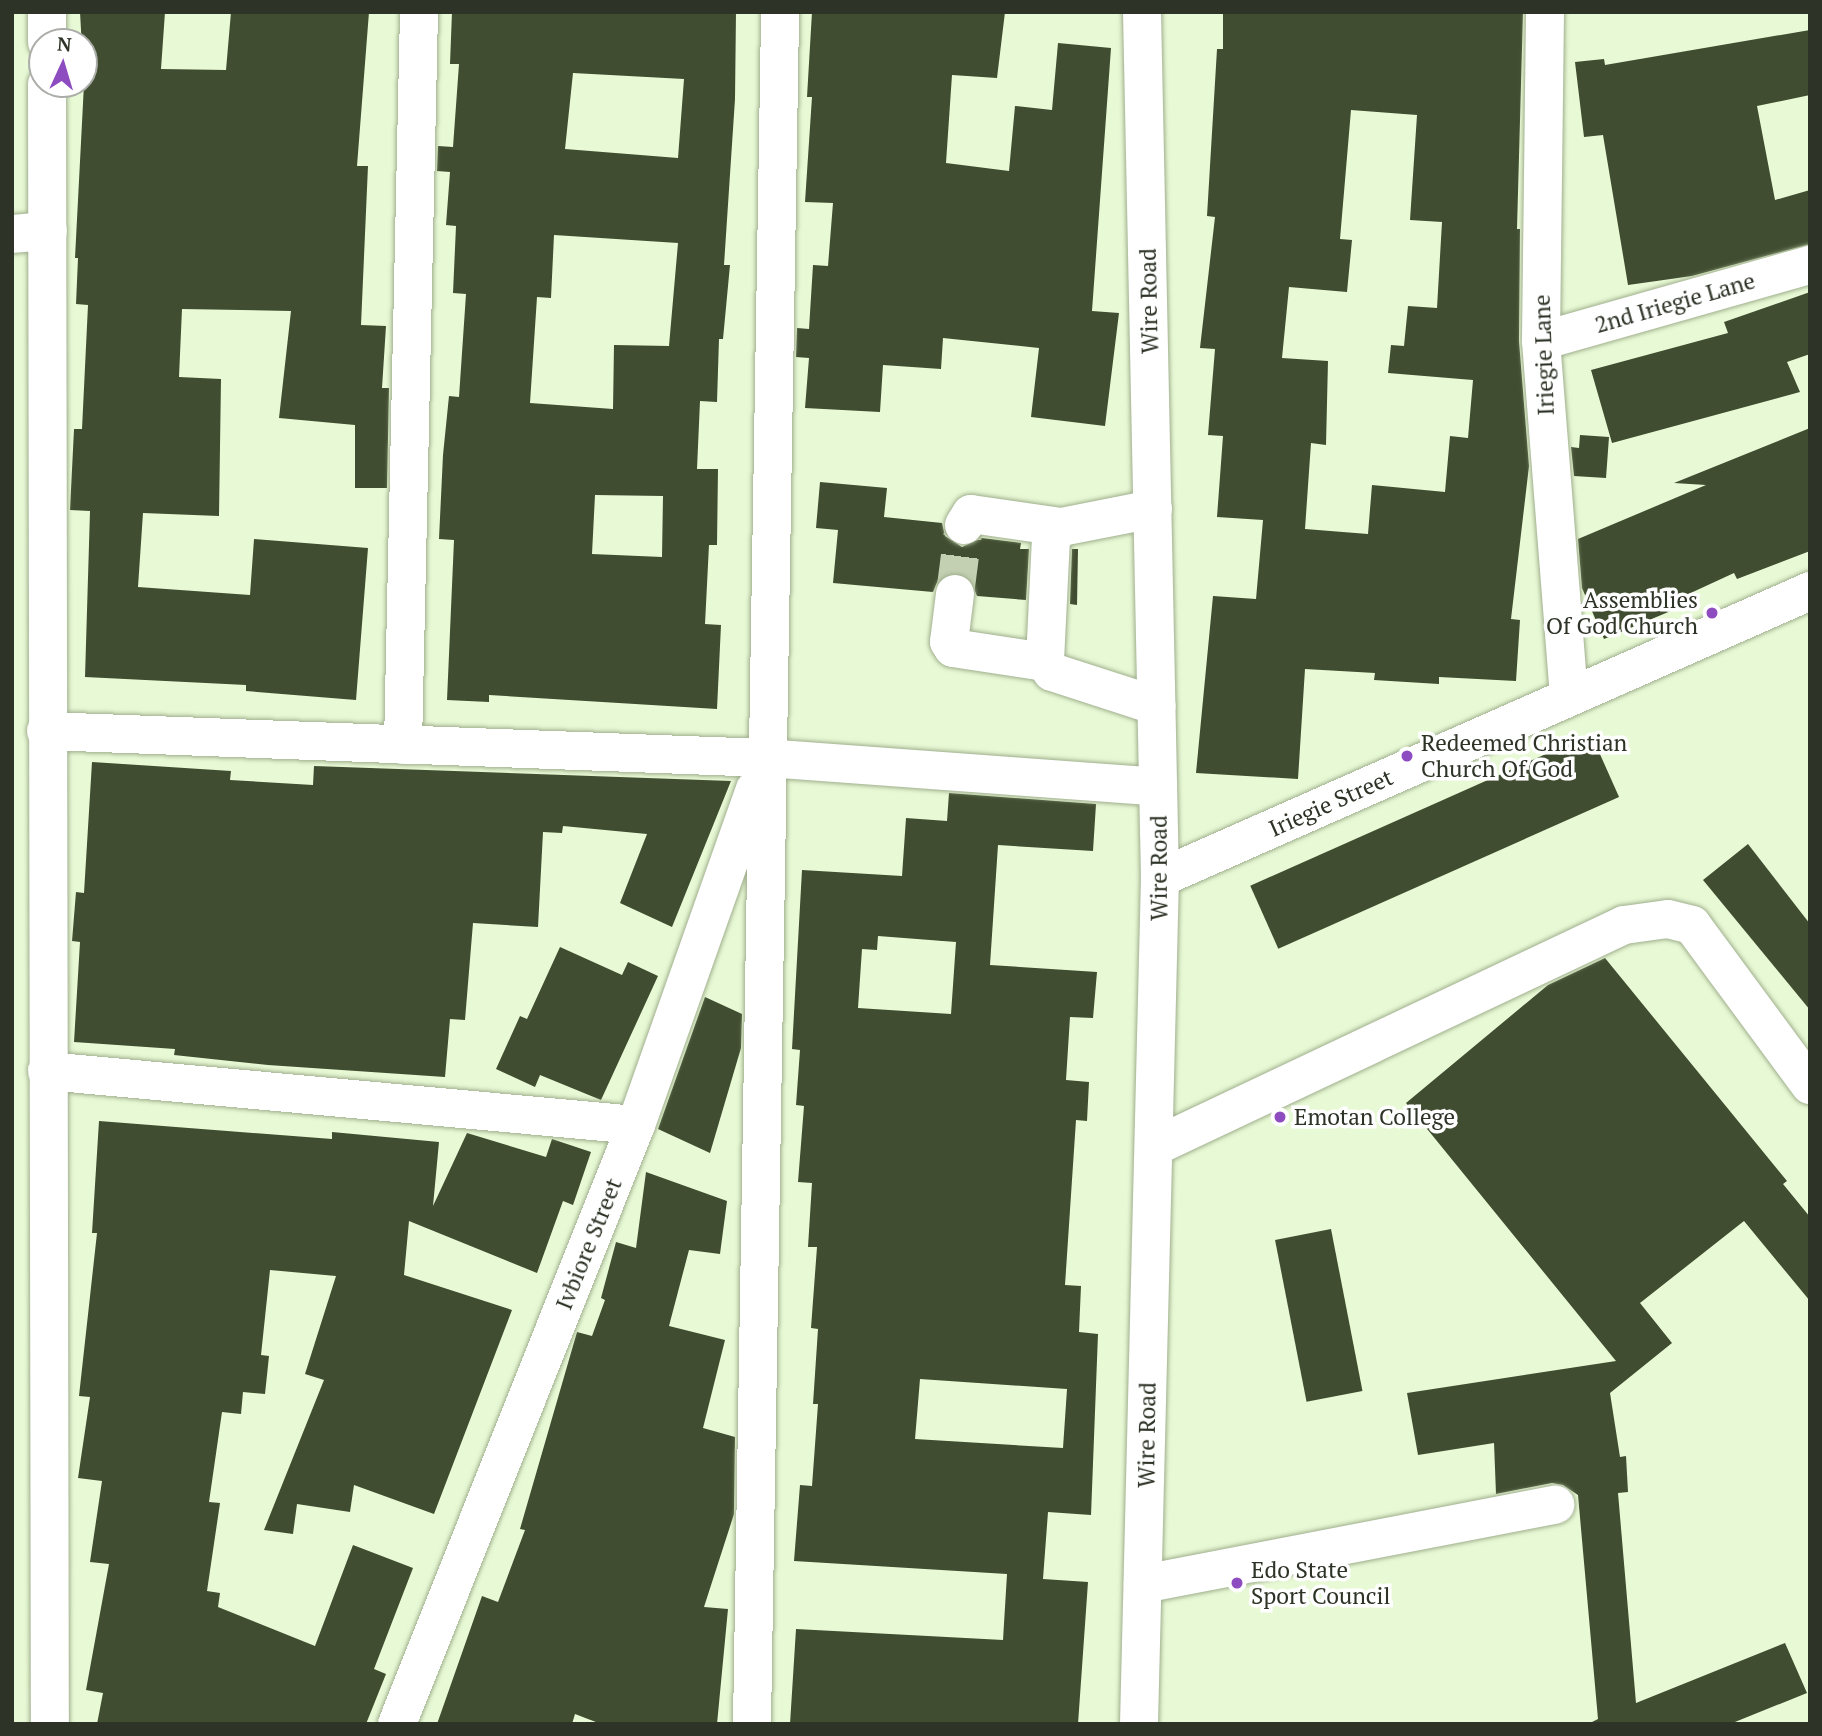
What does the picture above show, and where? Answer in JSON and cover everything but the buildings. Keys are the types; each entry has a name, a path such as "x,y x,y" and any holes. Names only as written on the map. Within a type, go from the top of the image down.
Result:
{"street":[{"path":"402,745 419,12"},
{"path":"752,1724 780,12"},
{"name":"Wire Road","path":"1139,1724 1160,878 1142,12"},
{"name":"Iriegie Lane","path":"1545,12 1541,341 1569,697"},
{"path":"45,98 30,233 46,731 50,1724"},
{"name":"2nd Iriegie Lane","path":"1541,341 1810,265"},
{"path":"964,525 971,514 1061,527 1153,509"},
{"path":"1061,527 1051,538 1045,662 1052,672 1157,706"},
{"name":"Iriegie Street","path":"1160,878 1810,591"},
{"path":"955,594 949,642 953,648 1045,662"},
{"path":"46,731 766,758 1158,787"},
{"name":"Ivbiore Street","path":"397,1724 636,1125 766,758"},
{"path":"1154,1147 1624,925 1668,919 1692,925 1810,1085"},
{"path":"47,1071 636,1125"},
{"path":"1143,1584 1555,1505"}],"tunnel":[{"path":"955,594 964,525"}],"place":[{"name":"Assemblies Of God Church","path":"1712,613"},
{"name":"Redeemed Christian Church Of God","path":"1407,756"},
{"name":"Emotan College","path":"1280,1117"},
{"name":"Edo State Sport Council","path":"1237,1583"}]}
